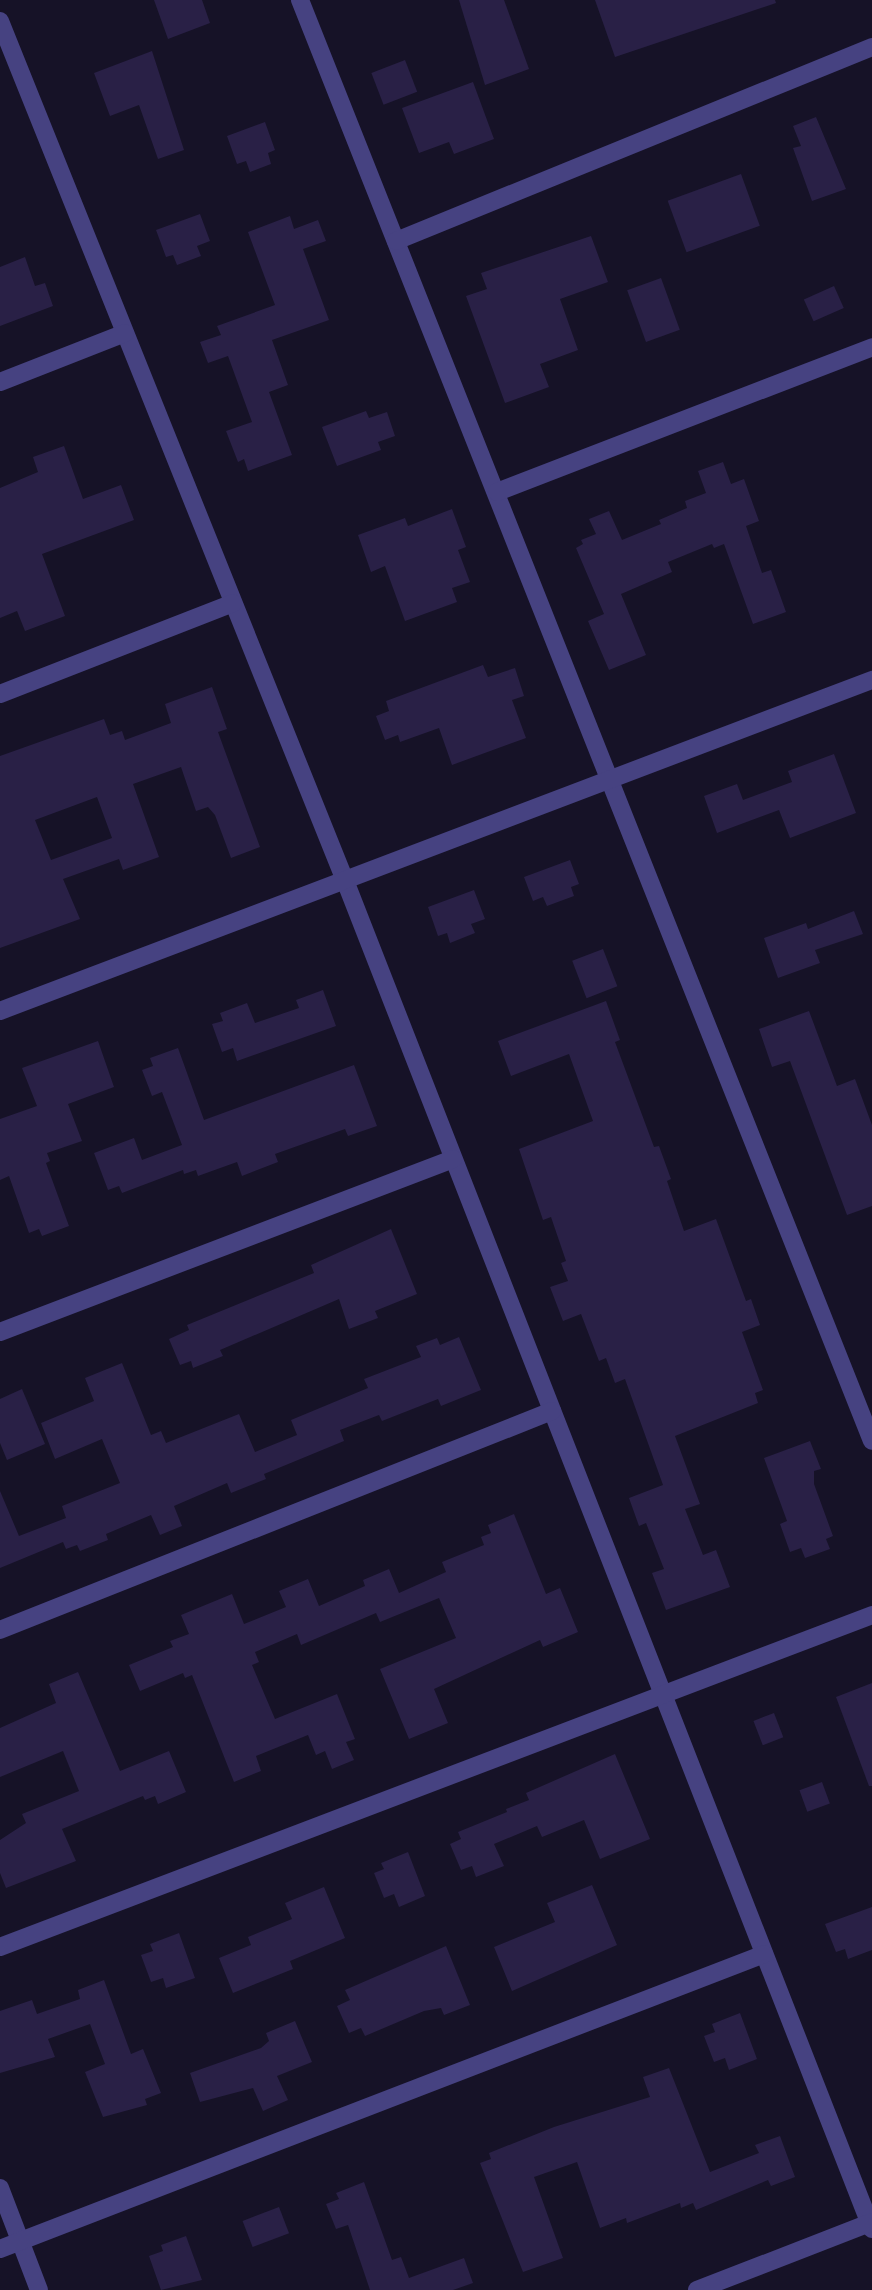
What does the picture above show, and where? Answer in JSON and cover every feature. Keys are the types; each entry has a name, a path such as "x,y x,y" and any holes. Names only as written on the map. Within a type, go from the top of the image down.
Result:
{"street":[{"path":"300,0 612,779 872,1441"},
{"path":"0,22 8,64 125,333 346,883 871,2224 696,2290"},
{"path":"396,241 872,47"},
{"path":"0,382 125,333"},
{"path":"497,492 872,347"},
{"path":"0,694 233,603"},
{"path":"0,1011 346,883 872,680"},
{"path":"0,1332 453,1158"},
{"path":"0,1630 552,1411"},
{"path":"0,1947 872,1615"},
{"path":"0,2249 764,1954"},
{"path":"0,2188 39,2290"}],"building":[{"path":"154,0 202,0 210,23 168,39"},
{"path":"459,0 504,0 529,69 485,85"},
{"path":"595,0 775,0 776,3 615,57"},
{"path":"152,51 184,150 158,159 139,105 110,116 94,73"},
{"path":"405,60 417,92 384,105 371,73"},
{"path":"473,82 494,139 454,154 449,142 419,153 402,108"},
{"path":"816,117 846,189 812,201 793,148 801,146 793,126"},
{"path":"265,122 275,150 268,153 271,164 250,172 246,161 237,164 227,136"},
{"path":"741,174 760,226 687,252 668,201"},
{"path":"200,214 210,241 197,246 201,256 177,265 173,255 166,257 156,230"},
{"path":"290,216 294,229 318,220 326,241 303,249 329,320 272,340 288,385 269,392 292,455 248,471 244,459 238,462 226,431 252,422 228,356 208,363 200,342 221,335 217,326 275,305 248,232"},
{"path":"591,236 608,282 560,299 578,350 540,364 549,387 505,403 466,296 487,289 481,273"},
{"path":"25,257 35,286 45,283 53,306 0,326 0,267"},
{"path":"661,278 680,330 646,342 627,290"},
{"path":"834,286 844,308 814,321 804,299"},
{"path":"366,411 369,418 387,412 395,436 378,442 381,450 337,466 322,427"},
{"path":"64,446 83,499 121,485 134,520 42,554 65,616 25,631 17,611 0,618 0,488 38,472 33,457"},
{"path":"723,462 731,484 744,479 759,521 746,526 762,573 771,570 786,612 753,624 724,544 714,548 712,544 668,562 672,572 621,594 646,655 609,670 588,621 604,614 576,548 583,544 581,540 596,534 589,519 609,511 622,540 661,524 659,520 687,508 685,501 706,493 698,471"},
{"path":"452,509 466,547 458,550 470,582 452,588 457,602 405,621 385,566 371,572 358,535 405,518 408,526"},
{"path":"483,665 488,677 515,668 524,696 512,700 526,738 452,765 439,728 400,742 398,735 385,740 376,716 389,711 386,701"},
{"path":"212,687 227,729 218,732 260,847 231,858 215,815 208,807 196,811 181,767 133,784 159,857 123,870 119,859 63,879 80,919 0,948 0,756 104,719 110,735 122,731 125,740 171,723 165,704","holes":["97,797 112,838 51,860 35,820"]},
{"path":"834,754 856,813 790,838 779,810 717,833 704,796 737,784 743,800 792,782 788,771"},
{"path":"570,860 579,884 571,887 574,896 547,906 543,897 533,901 524,877"},
{"path":"474,890 485,919 471,924 475,933 450,943 447,933 438,936 428,907"},
{"path":"854,911 863,934 815,950 820,963 778,978 764,938 806,923 808,929"},
{"path":"603,949 617,986 587,998 572,961"},
{"path":"323,990 336,1026 237,1061 233,1048 222,1052 212,1024 223,1021 220,1013 247,1003 255,1023 299,1008 296,1000"},
{"path":"606,1001 620,1040 615,1042 654,1147 659,1146 671,1179 667,1181 684,1231 716,1219 746,1301 751,1299 760,1325 742,1332 763,1390 755,1393 758,1403 675,1436 700,1504 685,1509 703,1555 716,1550 730,1587 666,1610 652,1573 664,1569 646,1523 639,1526 629,1498 663,1485 625,1379 615,1383 606,1358 599,1361 581,1314 563,1321 550,1287 568,1281 561,1263 566,1261 551,1217 543,1220 519,1149 593,1121 569,1054 511,1076 498,1041"},
{"path":"809,1011 837,1086 855,1079 872,1125 872,1206 847,1215 790,1061 772,1067 759,1029"},
{"path":"98,1041 114,1087 68,1104 82,1141 47,1153 50,1161 46,1163 69,1226 42,1236 39,1229 29,1233 9,1176 0,1180 0,1119 37,1106 22,1068"},
{"path":"178,1048 204,1120 354,1065 377,1126 348,1136 345,1129 275,1154 278,1162 242,1176 237,1162 198,1176 196,1170 184,1174 183,1170 122,1193 119,1186 108,1190 94,1153 134,1138 142,1160 182,1145 162,1092 152,1096 142,1070 153,1066 150,1058"},
{"path":"391,1229 417,1294 375,1311 378,1318 349,1329 339,1299 220,1350 223,1356 193,1368 191,1361 180,1365 169,1339 189,1330 187,1325 314,1273 311,1265"},
{"path":"459,1337 481,1390 441,1406 438,1399 382,1421 379,1415 340,1430 344,1441 264,1474 266,1479 231,1493 227,1483 174,1506 182,1526 160,1535 151,1515 106,1534 108,1540 80,1551 77,1545 66,1549 63,1542 0,1568 0,1491 19,1536 66,1518 62,1506 120,1483 102,1439 55,1459 41,1423 94,1401 85,1378 122,1363 151,1435 161,1431 166,1443 239,1414 255,1452 297,1435 291,1420 368,1388 364,1379 421,1357 416,1346 437,1338 440,1345"},
{"path":"22,1389 45,1444 7,1460 0,1443 0,1399"},
{"path":"810,1441 821,1469 814,1471 814,1484 833,1536 826,1539 830,1549 805,1558 801,1548 790,1552 780,1524 787,1521 764,1458"},
{"path":"514,1514 546,1594 560,1588 578,1632 543,1647 540,1640 434,1689 448,1723 409,1739 380,1669 456,1638 439,1598 380,1622 376,1613 301,1645 297,1634 255,1652 259,1662 252,1665 275,1719 337,1694 355,1739 346,1742 354,1760 332,1769 325,1751 316,1755 308,1735 256,1756 261,1771 234,1782 192,1675 185,1678 183,1673 140,1691 129,1665 173,1647 170,1641 189,1634 181,1615 232,1594 244,1624 286,1607 279,1591 308,1579 319,1606 365,1586 363,1580 389,1569 399,1593 446,1572 442,1562 484,1545 481,1537 491,1533 488,1525"},
{"path":"78,1672 120,1771 169,1751 186,1792 158,1804 155,1796 145,1800 143,1796 62,1829 76,1861 6,1888 0,1873 0,1840 26,1823 22,1814 79,1791 63,1751 0,1777 0,1728 56,1703 49,1684"},
{"path":"872,1683 872,1786 869,1786 836,1697"},
{"path":"774,1713 783,1737 763,1745 753,1721"},
{"path":"615,1754 650,1839 600,1859 584,1820 542,1837 537,1826 494,1844 504,1866 476,1877 472,1866 461,1870 450,1844 461,1839 458,1832 529,1800 526,1793"},
{"path":"822,1782 830,1804 807,1812 799,1790"},
{"path":"408,1852 425,1896 399,1907 394,1894 384,1898 374,1873 384,1869 381,1863"},
{"path":"592,1885 617,1945 512,1991 494,1947 555,1922 547,1903"},
{"path":"324,1887 345,1938 290,1961 293,1969 233,1993 219,1958 251,1945 248,1937 292,1919 285,1903"},
{"path":"872,1907 872,1950 848,1959 845,1949 836,1952 825,1924"},
{"path":"179,1933 195,1978 166,1988 163,1978 151,1982 141,1955 153,1951 150,1944"},
{"path":"446,1946 470,2005 444,2015 441,2008 424,2011 365,2036 361,2028 349,2033 337,2006 350,2000 345,1990"},
{"path":"104,1980 131,2054 143,2049 161,2093 145,2099 147,2105 103,2117 85,2072 105,2064 90,2024 48,2039 55,2057 0,2073 0,2011 32,2000 37,2014 80,1999 78,1990"},
{"path":"740,2013 757,2059 729,2070 725,2058 714,2062 704,2036 715,2032 712,2024"},
{"path":"295,2021 312,2062 277,2076 288,2100 263,2111 253,2088 200,2102 190,2073 261,2048 269,2041 266,2033"},
{"path":"669,2068 710,2172 759,2153 755,2145 780,2136 795,2177 771,2186 768,2180 696,2210 693,2203 681,2208 680,2203 627,2223 626,2218 600,2228 577,2162 534,2177 563,2258 523,2272 480,2163 491,2159 489,2153 554,2127 650,2097 643,2077"},
{"path":"364,2182 392,2260 401,2257 409,2278 464,2258 473,2283 453,2290 370,2290 348,2225 336,2229 326,2204 339,2199 336,2193"},
{"path":"279,2207 289,2233 253,2247 243,2221"},
{"path":"186,2236 202,2280 161,2290 149,2256 163,2251 161,2245"}]}
